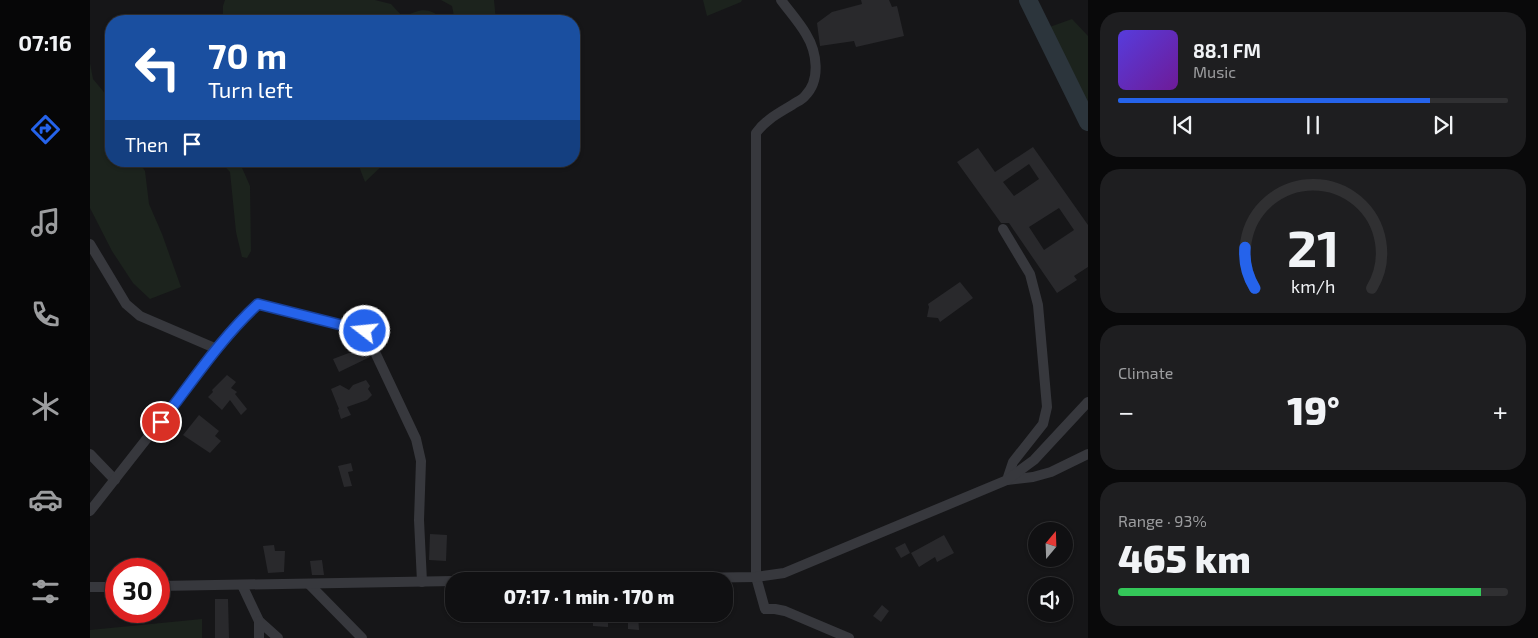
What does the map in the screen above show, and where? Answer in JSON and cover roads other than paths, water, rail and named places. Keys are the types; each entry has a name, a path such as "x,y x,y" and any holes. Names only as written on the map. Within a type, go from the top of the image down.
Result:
{"street":[{"path":"781,0 807,35 815,64 814,82 805,96 762,124 756,133 756,577 765,609 775,609 791,614 849,638"},
{"path":"1003,229 1030,274 1038,305 1047,407 1043,424 1013,462 1007,480"},
{"path":"90,244 126,304 140,316 217,349"},
{"path":"90,511 217,349 258,304 365,331 416,438 421,461 418,520 422,582"},
{"path":"733,577 756,577 784,573 1007,480 1034,460 1088,402"},
{"path":"90,454 115,480"},
{"path":"1007,480 1033,477 1051,472 1088,454"},
{"path":"170,586 445,581"},
{"path":"309,584 362,638"},
{"path":"242,585 259,620 278,638"},
{"path":"90,587 105,587"},
{"path":"259,620 259,638"}],"waterway":[{"path":"1028,0 1088,122"}]}
